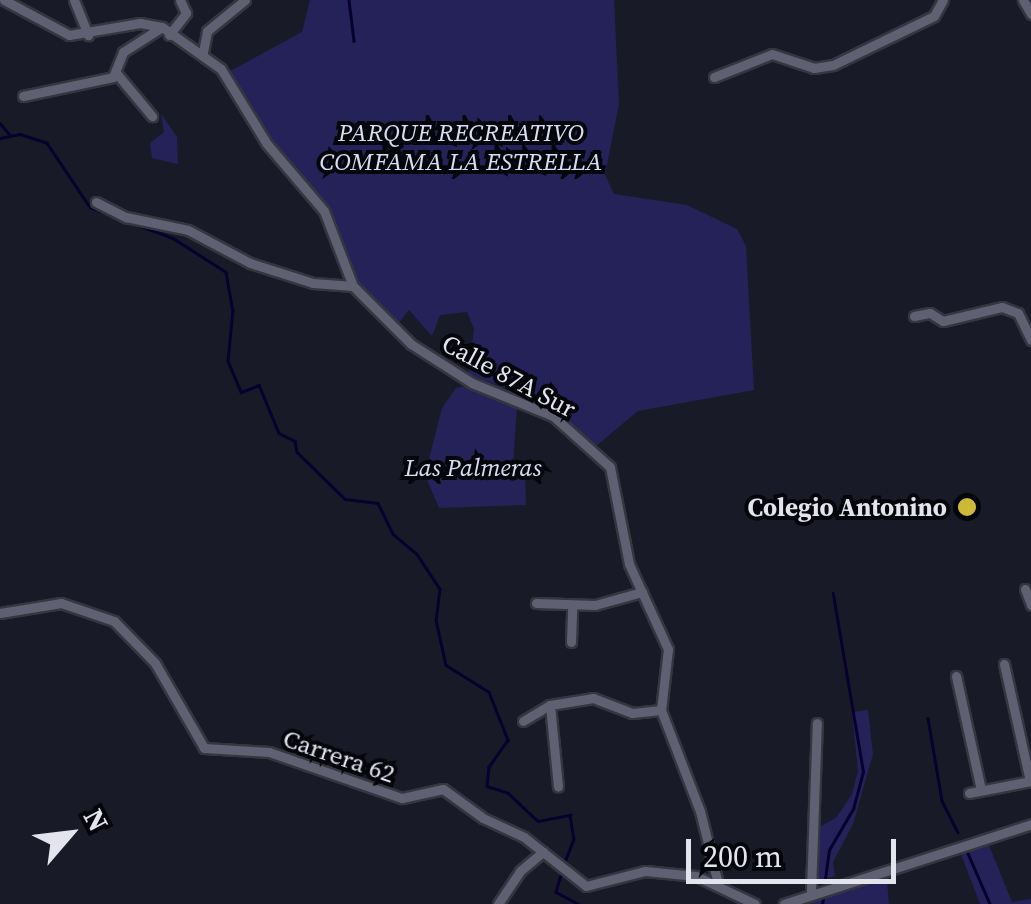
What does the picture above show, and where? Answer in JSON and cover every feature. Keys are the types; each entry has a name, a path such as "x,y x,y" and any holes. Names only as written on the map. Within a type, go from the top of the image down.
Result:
{"street":[{"path":"4,0 62,34 88,34 140,23 166,31"},
{"path":"74,0 88,34"},
{"path":"117,74 123,52 166,31 186,13 180,0"},
{"path":"204,52 206,31 245,0"},
{"path":"714,77 772,54 814,68 833,65 934,16 943,0"},
{"path":"1023,0 1031,14"},
{"name":"Calle 87A Sur","path":"166,31 204,52 222,69 278,160 324,211 353,286 418,350 472,383 553,416 604,459 614,477 629,564 670,662 660,710"},
{"path":"23,96 117,74"},
{"path":"117,74 152,116"},
{"path":"96,202 126,217 188,230 250,263 314,283 353,286"},
{"path":"914,316 934,314 943,321 1002,307 1018,313 1031,340"},
{"path":"1025,588 1031,605"},
{"path":"536,603 572,605 642,592"},
{"name":"Carrera 62","path":"0,613 62,603 114,620 155,663 204,748 269,752 402,798 443,788 595,887 644,871 718,884 755,904"},
{"path":"571,642 572,605"},
{"path":"969,792 1030,781 1004,664"},
{"path":"956,676 981,790"},
{"path":"523,721 550,705 593,698 632,713 660,710 695,796 718,884"},
{"path":"550,705 558,786"},
{"path":"817,724 820,888"},
{"path":"784,904 820,888 890,872 1028,823"},
{"path":"498,904 543,852"}],"green space":[{"name":"PARQUE RECREATIVO COMFAMA LA ESTRELLA","path":"310,0 614,0 619,104 605,175 614,194 687,205 737,229 746,246 754,390 638,411 596,446 531,398 468,374 474,329 467,312 440,315 432,336 409,310 398,324 353,279 330,209 296,177 230,71 302,32"},
{"path":"161,114 177,137 178,164 152,158 150,143 164,132"},
{"name":"Las Palmeras","path":"465,386 517,405 513,466 525,466 526,505 439,508 425,475 442,408 456,388"},
{"path":"868,710 873,754 853,824 833,862 835,876 817,881 817,828 836,818 852,794 858,771 852,712"},
{"path":"988,843 1012,902 1031,899 1031,904 980,904 961,854"},
{"path":"887,881 889,904 811,904 809,893"}],"waterway":[{"path":"349,0 354,41"},
{"path":"0,123 10,135"},
{"path":"0,138 20,134 47,143 90,207 173,238 226,272 233,310 228,361 241,392 259,385 279,433 295,441 297,452 345,499 378,503 393,534 417,554 440,589 436,620 446,665 489,692 508,740 489,767 487,786 508,793 538,821 570,815 574,839 564,865"},
{"path":"824,886 829,850 853,809 863,772 833,594"},
{"path":"928,718 942,801 958,832"},
{"path":"967,851 990,904"},
{"path":"562,872 556,892 579,904"},
{"path":"822,904 824,894"}],"place":[{"name":"Colegio Antonino","path":"967,507"}]}
